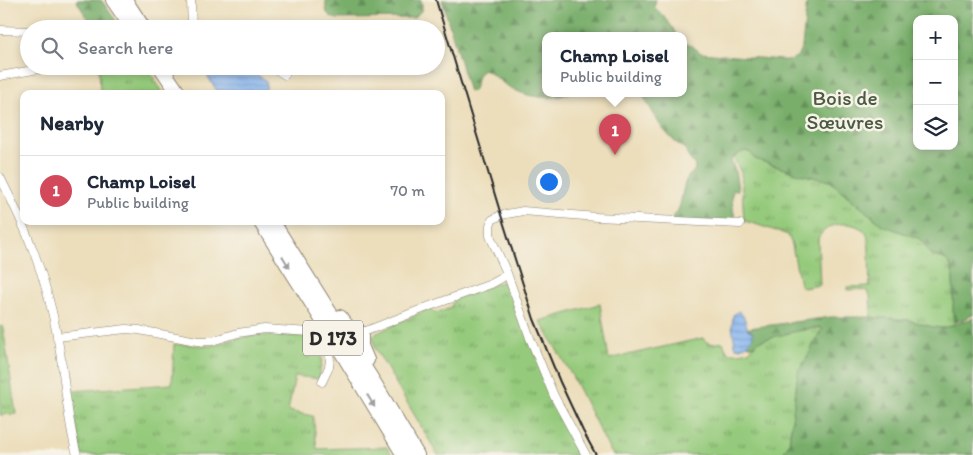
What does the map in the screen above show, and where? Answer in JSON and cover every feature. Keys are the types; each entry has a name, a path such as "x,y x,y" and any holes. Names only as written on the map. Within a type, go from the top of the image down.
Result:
{"highway":[{"path":"113,0 127,20"},
{"path":"125,0 138,20"},
{"path":"166,75 176,90"},
{"path":"176,75 186,90"},
{"name":"D 173","path":"263,225 404,455"},
{"name":"D 173","path":"275,225 417,455"},
{"path":"304,271 314,276 345,324 351,330 361,333 361,346 373,373 376,386"}],"street":[{"path":"191,0 192,20"},
{"path":"0,30 20,30"},
{"path":"0,76 20,72"},
{"path":"0,178 20,219"},
{"path":"586,455 554,396 530,338 507,273 490,236 491,222 500,215 523,212 740,224"},
{"path":"23,225 37,260 50,301 58,337 76,455"},
{"path":"361,333 498,282 507,273"},
{"path":"58,337 126,329 205,341 264,329 310,332 320,337 327,348 330,360 322,382"}],"green space":[{"path":"76,0 101,0 115,20 88,20"},
{"path":"326,0 421,0 422,9 413,18 337,19 327,13"},
{"path":"442,0 656,0 654,7 667,20 674,32 542,32 542,97 518,92 484,69 478,76 473,91 469,92"},
{"name":"Bois de Sœuvres","path":"807,0 973,0 973,315 954,322 953,279 950,264 946,260 930,254 923,242 918,238 882,225 830,181 796,173 755,159 750,152 744,151 733,157 731,161 735,170 738,190 733,190 732,203 735,219 732,222 705,221 682,227 671,225 672,217 679,208 686,180 695,167 686,150 662,128 644,97 687,97 687,44 701,53 791,60 798,56 802,47"},
{"path":"99,75 152,75 161,90 100,90"},
{"path":"744,151 750,152 755,159 796,173 830,181 882,225 918,238 924,242 930,254 946,259 950,263 953,279 954,322 951,326 944,328 933,327 908,320 871,317 870,295 868,292 847,290 847,287 870,286 869,245 867,235 859,227 844,224 836,225 822,233 818,239 820,285 804,288 800,285 792,245 788,235 744,221 741,173 733,157"},
{"path":"507,280 552,397 582,455 438,455 375,348 373,335 428,309 437,313 450,308 455,299"},
{"path":"600,304 609,359 703,338 709,343 723,342 727,352 742,352 750,350 762,339 822,328 823,331 814,342 812,350 798,373 789,444 782,455 613,455 571,374 540,321"},
{"path":"831,317 871,317 908,320 944,328 973,318 973,455 782,455 789,444 798,373 823,329 821,327 792,332 749,346 748,329"},
{"path":"0,326 3,327 16,414 0,415"},
{"path":"255,335 310,337 317,343 322,359 319,379 295,376 288,411 313,416 317,449 387,447 392,455 81,455 71,391 172,384 174,344 210,346"}],"water":[{"path":"207,75 258,75 265,80 267,85 266,90 216,90"},
{"path":"739,311 744,317 748,330 753,332 748,345 740,348 735,345 732,326 733,315"}],"railway":[{"path":"436,0 442,20"},
{"path":"445,30 534,319 560,382 596,455"}],"place":[{"name":"Champ Loisel","path":"615,155"}]}
